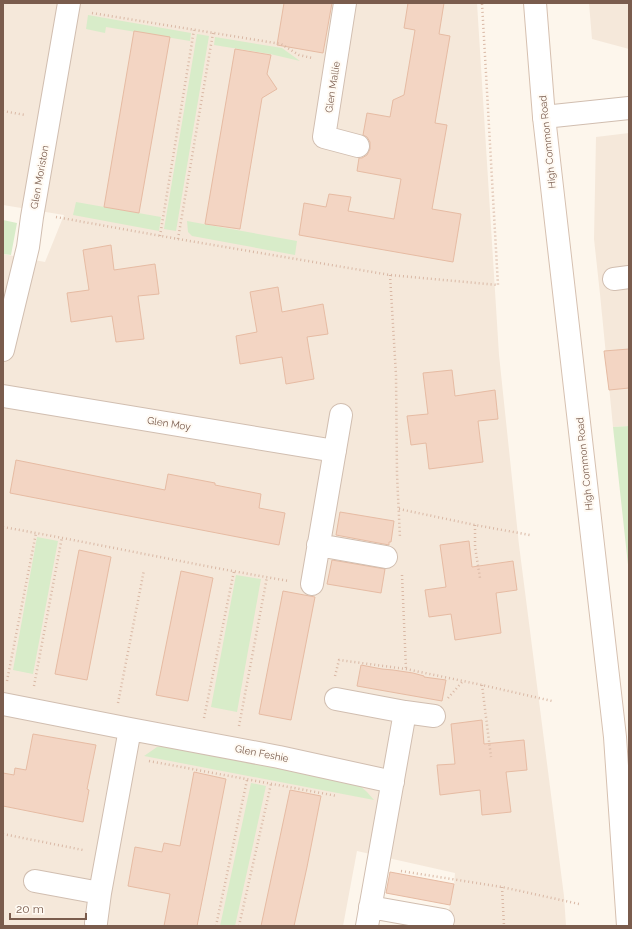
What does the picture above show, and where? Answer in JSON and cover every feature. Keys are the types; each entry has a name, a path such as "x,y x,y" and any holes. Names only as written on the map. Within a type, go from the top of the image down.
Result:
{"street":[{"name":"Glen Mallie","path":"345,3 324,136 358,146"},
{"name":"High Common Road","path":"535,3 544,117 615,737 628,926"},
{"name":"Glen Moriston","path":"3,350 28,247 69,6"},
{"path":"544,117 629,108"},
{"name":"Glen Moy","path":"3,396 335,451"},
{"path":"312,584 341,415"},
{"path":"318,545 386,557"},
{"name":"Glen Feshie","path":"4,694 29,709 122,728 287,758 393,782"},
{"path":"336,699 434,716"},
{"path":"405,712 368,917 444,920"},
{"path":"96,923 100,893 125,757 122,728"},
{"path":"35,881 100,893"}],"path":[{"path":"32,218 48,216 390,275 498,285 482,3"},
{"path":"69,6 194,30 281,44 299,55 336,62"},
{"path":"160,236 194,30"},
{"path":"178,239 213,33"},
{"path":"390,275 396,374 397,475 400,541"},
{"path":"399,509 530,536"},
{"path":"475,525 475,546 480,578"},
{"path":"3,527 62,537 234,571 312,584"},
{"path":"4,694 36,533"},
{"path":"29,709 62,537"},
{"path":"122,728 144,570"},
{"path":"200,741 234,571"},
{"path":"402,573 406,669"},
{"path":"235,748 267,577"},
{"path":"336,699 331,696 339,660 406,669 552,701"},
{"path":"482,685 491,757"},
{"path":"125,757 342,797"},
{"path":"216,926 247,780"},
{"path":"240,926 271,784"},
{"path":"3,834 107,855"},
{"path":"377,867 502,887 579,904"},
{"path":"502,887 504,926"}],"shaded area":[{"path":"3,3 477,3 499,355 519,545 564,896 566,926 446,926 455,873 357,851 343,926 3,926 3,254 45,262 64,215 3,205"},
{"path":"589,3 629,3 629,49 592,39"},
{"path":"629,133 629,426 613,427 594,239 596,137"}],"green space":[{"path":"88,15 191,33 190,41 106,27 105,33 86,29"},
{"path":"197,34 209,36 176,231 164,229"},
{"path":"215,37 282,48 300,61 270,54 214,45"},
{"path":"76,202 161,217 159,231 73,215"},
{"path":"3,220 17,223 11,255 3,254"},
{"path":"187,221 297,241 295,255 192,236 188,232"},
{"path":"629,426 629,574 613,427"},
{"path":"37,537 58,541 33,674 13,670"},
{"path":"236,575 261,579 237,712 211,707"},
{"path":"169,746 358,784 374,800 144,756 157,747"},
{"path":"251,783 266,786 235,926 220,926"}],"building":[{"path":"284,3 332,3 323,53 277,45"},
{"path":"408,3 444,3 439,34 450,36 435,123 447,125 432,209 461,214 453,262 299,235 304,203 326,207 329,194 351,197 348,211 394,219 401,179 357,171 359,158 367,155 370,149 370,142 367,137 363,135 367,113 390,117 393,100 404,95 415,30 404,28"},
{"path":"134,31 170,37 139,213 104,207"},
{"path":"235,49 271,55 267,74 277,89 262,98 240,229 205,224"},
{"path":"111,245 114,270 155,264 159,294 138,296 144,339 116,342 112,316 71,322 67,293 89,290 83,250"},
{"path":"278,287 282,312 323,304 328,334 307,337 314,379 286,384 282,357 240,364 236,336 257,332 250,292"},
{"path":"629,349 629,388 609,390 604,351"},
{"path":"452,370 455,396 495,390 498,419 478,421 483,462 429,469 426,443 411,445 407,416 428,414 423,373"},
{"path":"16,460 165,490 168,474 261,494 259,508 285,513 279,545 10,493"},
{"path":"340,512 394,521 391,542 389,542 389,545 336,535"},
{"path":"469,541 472,567 513,561 517,590 496,593 501,633 455,640 451,614 429,617 425,590 446,587 440,545"},
{"path":"79,550 111,557 87,680 55,674"},
{"path":"332,560 385,569 381,593 327,584"},
{"path":"181,571 213,578 188,701 156,695"},
{"path":"283,591 315,597 291,720 259,714"},
{"path":"361,665 446,680 442,701 357,686"},
{"path":"482,720 484,744 524,740 527,770 506,772 511,812 482,815 480,790 440,795 437,765 455,764 451,724"},
{"path":"33,734 96,745 87,789 89,790 83,822 3,806 3,773 14,775 15,768 26,770"},
{"path":"194,772 226,779 197,926 164,926 170,894 128,886 135,847 162,852 164,843 180,846"},
{"path":"290,790 321,796 307,867 294,926 261,926"},
{"path":"390,872 454,884 450,905 386,893"}]}
